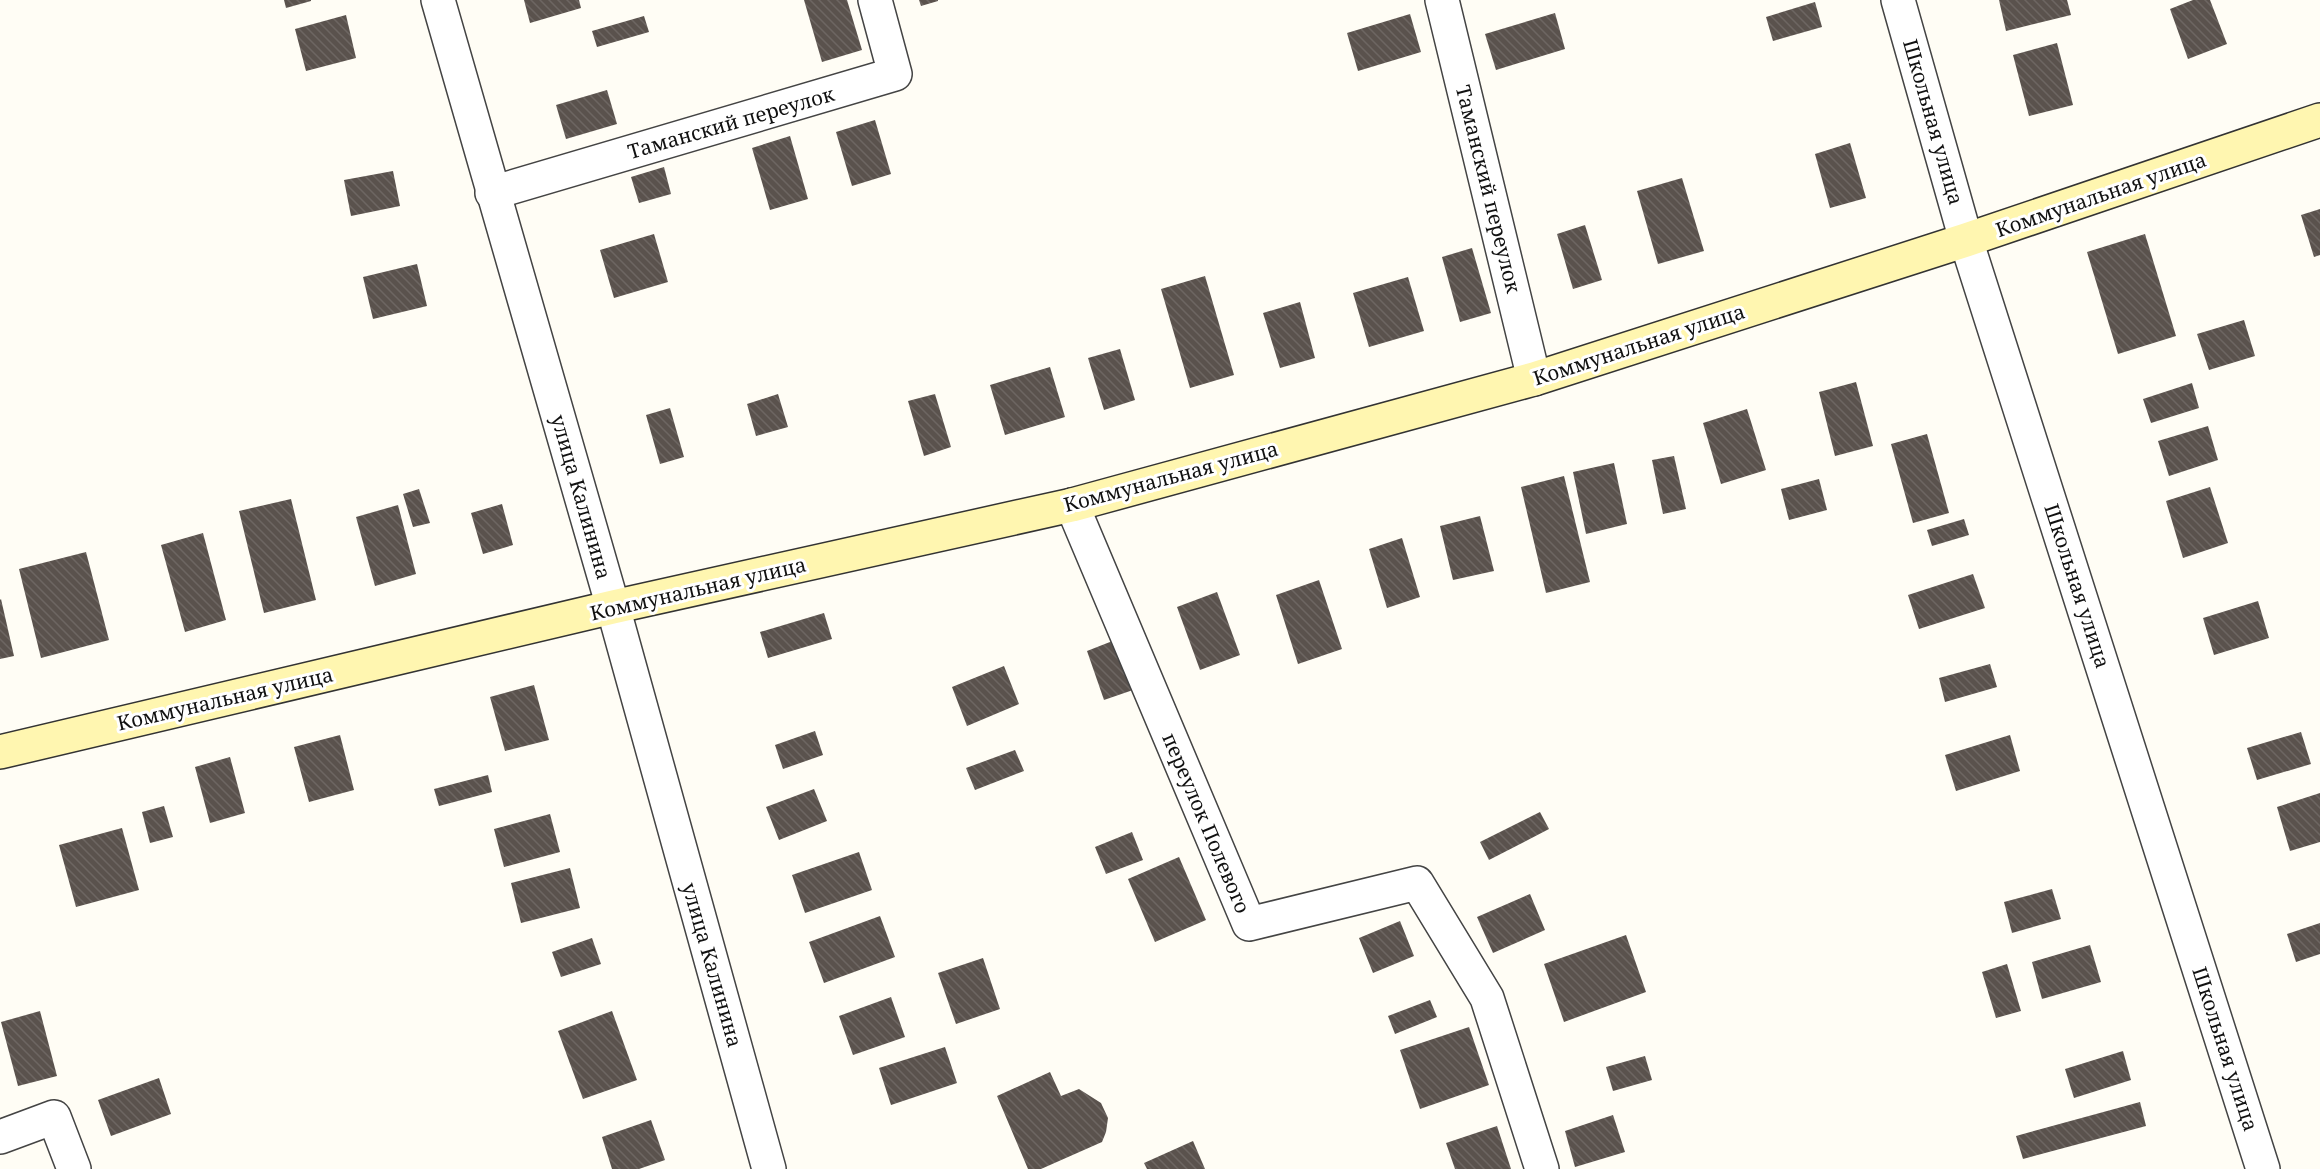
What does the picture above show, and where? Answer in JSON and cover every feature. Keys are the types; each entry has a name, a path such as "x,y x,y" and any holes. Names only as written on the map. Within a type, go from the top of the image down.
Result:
{"street":[{"name":"улица Калинина","path":"438,0 613,607 769,1169"},
{"name":"Таманский переулок","path":"492,193 895,74 875,0"},
{"name":"Таманский переулок","path":"1442,0 1534,379"},
{"name":"Школьная улица","path":"1898,0 1966,240 2263,1169"},
{"name":"Коммунальная улица","path":"0,752 613,607 1072,505 1534,379 1966,240 2320,120"},
{"name":"переулок Полевого","path":"1072,505 1249,924 1417,883 1487,998 1542,1169"},
{"path":"0,1137 54,1117 74,1169"}],"building":[{"path":"284,0 311,0 311,1 286,8"},
{"path":"524,0 579,0 581,8 530,23"},
{"path":"804,0 847,0 862,50 822,62"},
{"path":"919,0 938,0 938,1 921,6"},
{"path":"1999,0 2067,0 2071,15 2006,31"},
{"path":"2193,0 2210,0 2227,44 2188,59 2170,9"},
{"path":"1815,2 1822,27 1773,41 1766,17"},
{"path":"1555,13 1565,49 1496,70 1485,34"},
{"path":"1410,14 1421,52 1358,71 1347,33"},
{"path":"346,15 356,58 306,71 295,29"},
{"path":"644,16 649,32 597,47 592,31"},
{"path":"2057,43 2073,105 2029,116 2013,55"},
{"path":"607,90 617,124 566,139 556,105"},
{"path":"875,120 891,174 852,186 836,132"},
{"path":"790,136 808,199 770,210 752,148"},
{"path":"1850,143 1866,198 1830,208 1815,154"},
{"path":"664,167 671,194 639,203 631,177"},
{"path":"393,171 400,206 351,216 344,180"},
{"path":"1682,178 1704,251 1658,264 1637,191"},
{"path":"2320,209 2320,255 2314,257 2301,215"},
{"path":"1585,225 1602,280 1573,289 1557,234"},
{"path":"654,234 668,282 614,298 600,250"},
{"path":"2145,234 2176,336 2118,354 2087,252"},
{"path":"1472,248 1491,313 1460,322 1442,257"},
{"path":"417,264 427,306 373,319 363,277"},
{"path":"1205,276 1234,375 1190,388 1161,289"},
{"path":"1408,277 1424,331 1369,347 1353,293"},
{"path":"1300,302 1315,358 1280,368 1263,313"},
{"path":"2244,320 2255,356 2209,370 2197,334"},
{"path":"1120,349 1135,400 1104,410 1088,358"},
{"path":"1050,367 1065,417 1005,435 990,385"},
{"path":"1856,382 1873,446 1835,456 1819,392"},
{"path":"2192,383 2199,408 2151,423 2143,399"},
{"path":"778,394 788,427 756,436 747,404"},
{"path":"935,394 951,447 924,456 908,401"},
{"path":"670,408 684,457 660,464 646,415"},
{"path":"1747,409 1766,470 1721,484 1703,423"},
{"path":"2208,426 2218,460 2169,476 2158,441"},
{"path":"1927,434 1949,513 1913,523 1891,444"},
{"path":"1674,456 1686,509 1663,514 1652,460"},
{"path":"1614,463 1627,524 1586,534 1573,472"},
{"path":"1564,476 1590,582 1546,593 1521,487"},
{"path":"1819,479 1827,510 1789,520 1781,489"},
{"path":"2210,487 2228,543 2183,558 2166,501"},
{"path":"419,489 430,523 413,527 403,494"},
{"path":"291,499 316,600 264,613 239,511"},
{"path":"502,504 513,545 483,554 471,513"},
{"path":"398,505 416,574 375,586 356,517"},
{"path":"1480,516 1494,571 1453,580 1440,526"},
{"path":"1964,519 1969,535 1932,546 1927,530"},
{"path":"203,533 226,620 185,632 161,545"},
{"path":"1402,538 1420,597 1387,608 1369,549"},
{"path":"86,552 109,640 41,658 19,569"},
{"path":"1973,574 1985,608 1919,629 1908,595"},
{"path":"1319,580 1342,649 1298,664 1276,595"},
{"path":"1217,592 1240,655 1200,670 1177,607"},
{"path":"0,600 14,656 0,659"},
{"path":"2258,601 2269,638 2214,655 2203,618"},
{"path":"824,613 832,639 768,658 760,632"},
{"path":"1115,640 1133,690 1104,700 1087,651"},
{"path":"1990,664 1997,687 1945,702 1939,678"},
{"path":"1004,666 1019,704 967,726 952,687"},
{"path":"534,685 549,740 505,751 490,697"},
{"path":"815,731 823,755 783,769 775,745"},
{"path":"2301,732 2311,764 2257,780 2247,748"},
{"path":"340,735 354,790 309,802 294,747"},
{"path":"2010,735 2020,771 1956,791 1945,755"},
{"path":"1015,750 1024,771 975,790 966,768"},
{"path":"230,757 245,813 210,823 195,767"},
{"path":"488,775 492,792 439,806 434,789"},
{"path":"814,789 827,821 779,840 766,807"},
{"path":"2320,793 2320,842 2290,851 2277,807"},
{"path":"164,806 173,837 150,843 142,812"},
{"path":"1540,812 1549,829 1489,860 1480,842"},
{"path":"550,814 560,852 504,867 494,829"},
{"path":"122,828 139,890 76,907 59,845"},
{"path":"1132,832 1143,860 1106,874 1095,847"},
{"path":"859,852 872,890 805,913 792,875"},
{"path":"1179,857 1206,920 1155,942 1128,879"},
{"path":"570,868 580,908 521,923 511,883"},
{"path":"2052,889 2061,919 2012,933 2004,902"},
{"path":"1530,894 1545,930 1493,953 1477,917"},
{"path":"880,916 895,957 824,983 809,942"},
{"path":"1400,921 1414,956 1373,973 1359,938"},
{"path":"2320,923 2320,954 2296,962 2287,934"},
{"path":"1626,935 1646,992 1564,1022 1544,964"},
{"path":"592,938 601,964 561,977 552,952"},
{"path":"2090,945 2101,982 2042,999 2032,962"},
{"path":"983,958 1000,1009 956,1024 938,973"},
{"path":"2007,964 2021,1011 1996,1018 1982,972"},
{"path":"891,997 905,1037 853,1055 839,1016"},
{"path":"1430,1000 1437,1017 1395,1034 1388,1016"},
{"path":"40,1011 57,1076 18,1086 1,1022"},
{"path":"612,1011 637,1080 583,1099 558,1031"},
{"path":"1469,1027 1489,1085 1420,1109 1400,1050"},
{"path":"945,1047 957,1083 891,1105 879,1068"},
{"path":"2123,1051 2131,1080 2074,1098 2065,1069"},
{"path":"1645,1056 1652,1080 1613,1091 1606,1067"},
{"path":"1050,1072 1061,1096 1079,1089 1101,1103 1108,1118 1106,1132 1102,1142 1041,1169 1028,1169 997,1096"},
{"path":"159,1078 171,1114 111,1136 98,1100"},
{"path":"2140,1102 2146,1126 2023,1159 2016,1136"},
{"path":"1613,1115 1625,1152 1575,1167 1565,1131"},
{"path":"651,1120 665,1160 639,1169 612,1169 602,1137"},
{"path":"1497,1126 1511,1169 1455,1169 1446,1143"},
{"path":"1193,1141 1205,1169 1147,1169 1144,1163"}]}
